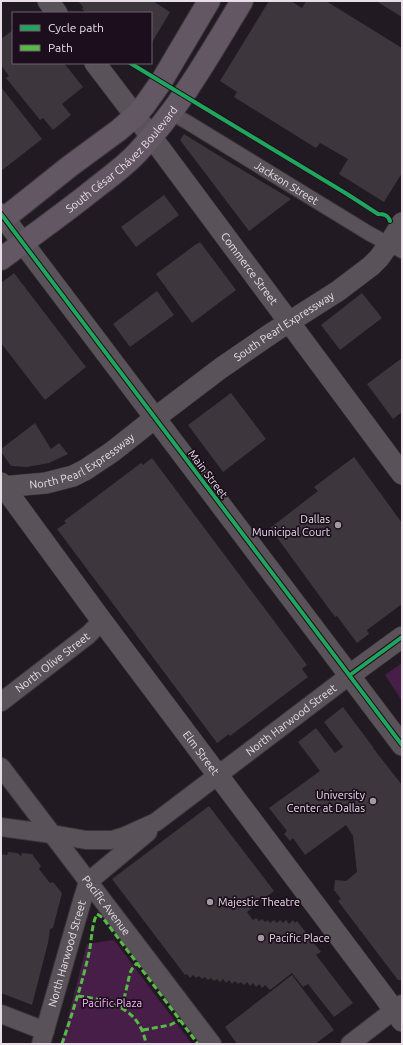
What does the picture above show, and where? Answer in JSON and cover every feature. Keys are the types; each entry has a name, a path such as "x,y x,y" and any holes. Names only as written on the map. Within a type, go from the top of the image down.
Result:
{"main road":[{"path":"48,1 56,12"},
{"name":"South César Chávez Boulevard","path":"2,218 119,130 135,116 161,82 209,1"},
{"name":"South César Chávez Boulevard","path":"1,259 114,174 131,159 171,114 193,82 242,1"},
{"name":"Commerce Street","path":"96,64 402,474"},
{"name":"Main Street","path":"2,218 23,243 402,745"},
{"name":"South Pearl Expressway","path":"155,418 221,368 338,291 371,266 379,258 396,248 402,223"},
{"name":"North Pearl Expressway","path":"2,486 46,483 73,476 112,452 155,418"},
{"name":"Elm Street","path":"2,486 218,776 399,1012"},
{"path":"350,676 402,637"}],"street":[{"name":"Jackson Street","path":"171,114 187,122 396,248"},
{"name":"North Olive Street","path":"1,702 88,635 102,621"},
{"name":"North Harwood Street","path":"1,827 86,840 112,840 125,836 156,822 350,676"},
{"name":"Pacific Avenue","path":"1,767 212,1044"},
{"name":"North Harwood Street","path":"43,1038 88,882 151,830 156,822"},
{"path":"350,1044 399,1012"},
{"path":"1,1014 43,1038"}],"green space":[{"path":"402,663 402,701 385,675"},
{"name":"Pacific Plaza","path":"114,940 192,1044 60,1044 87,944"}],"building":[{"path":"78,1 153,1 170,12 152,42 152,12 85,12 82,9 83,7"},
{"path":"269,1 291,1 302,8 306,1 326,1 402,48 402,173 384,202 339,174 348,159 320,143 316,148 234,97 237,92 220,81"},
{"path":"376,1 402,1 402,17"},
{"path":"12,31 12,64 65,64 83,87 62,104 71,115 53,130 43,118 40,120 6,78 9,76 1,65 1,39"},
{"path":"1,87 42,139 1,171"},
{"path":"184,134 291,199 249,231 180,140"},
{"path":"164,195 179,215 136,247 121,227"},
{"path":"200,242 236,290 192,323 156,274"},
{"path":"14,273 86,367 45,400 1,343 1,283"},
{"path":"157,291 174,315 130,347 113,324"},
{"path":"362,293 382,318 340,350 321,325"},
{"path":"402,358 402,412 393,419 367,384"},
{"path":"231,393 266,439 223,472 188,425"},
{"path":"35,423 51,449 59,443 68,454 49,463 27,467 11,466 1,452 1,449"},
{"name":"Dallas Municipal Court","path":"354,457 402,523 402,604 367,630 369,634 357,643 337,616 335,617 270,528 318,491 314,487"},
{"path":"152,458 307,665 302,669 308,677 230,736 229,734 217,743 57,529 66,523 64,521 141,463 143,465"},
{"path":"343,707 402,785 402,980 398,980 338,901 341,899 334,890 335,880 346,881 357,872 353,836 346,825 305,855 293,838 290,841 284,834 287,831 269,808 320,771 298,742 316,728 335,753 343,747 324,722"},
{"path":"209,806 274,891 247,912 253,920 256,918 259,921 262,919 265,922 268,920 270,923 274,920 277,923 280,920 283,923 286,920 289,924 293,920 295,923 297,921 321,952 316,955 353,1003 334,1017 308,984 303,987 292,973 270,990 265,985 262,988 259,984 256,987 253,983 250,986 247,982 244,985 241,982 238,984 235,981 232,984 229,980 226,983 223,979 220,982 217,979 214,981 211,978 208,980 205,977 202,979 199,976 196,978 193,975 190,978 187,974 185,975 112,879"},
{"path":"8,852 17,853 21,856 22,853 32,854 41,866 39,869 50,883 53,882 62,893 53,928 50,929 48,943 32,1005 1,993 1,854 7,855"},
{"path":"292,975 334,1030 315,1044 237,1044 225,1027"}],"marked path":[{"path":"62,1044 83,976 97,914 103,918 198,1044"},
{"path":"122,1008 130,973 137,963"},
{"path":"78,996 112,1003 130,1014 143,1032 146,1044"},
{"path":"143,1030 170,1025 180,1020"}],"cycle path":[{"path":"132,64 378,214 386,215 390,221"},
{"path":"1,214 402,745"},
{"path":"350,675 402,637"}],"place":[{"name":"Dallas Municipal Court","path":"338,525"},
{"name":"University Center at Dallas","path":"373,801"},
{"name":"Majestic Theatre","path":"210,902"},
{"name":"Pacific Place","path":"261,938"}]}
